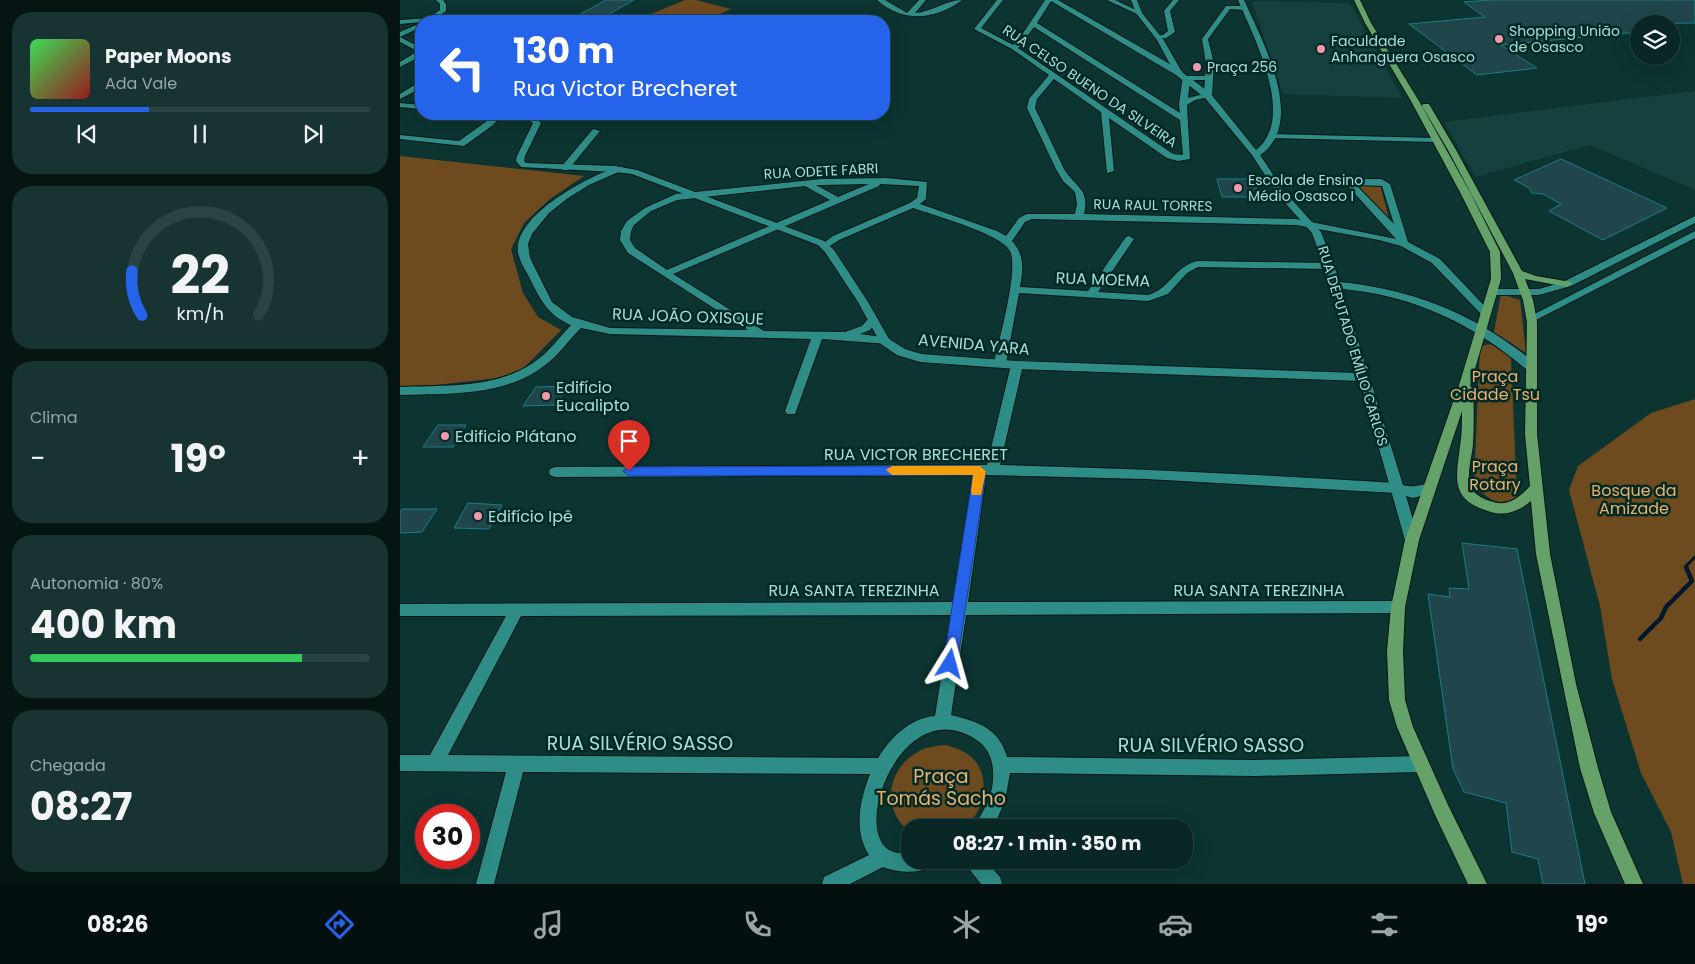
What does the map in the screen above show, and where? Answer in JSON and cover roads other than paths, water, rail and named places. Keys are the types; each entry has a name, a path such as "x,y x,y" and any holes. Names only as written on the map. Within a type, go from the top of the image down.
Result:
{"main road":[{"path":"1358,0 1368,23 1435,140 1495,252 1496,279 1466,382 1412,540 1398,607 1395,651 1397,700 1405,727 1420,764 1478,884"},
{"path":"1365,0 1378,24"},
{"path":"1387,39 1452,150 1518,273 1532,318 1531,434 1543,554 1589,768 1603,813 1634,884"},
{"path":"1518,273 1534,279 1567,284"},
{"path":"1466,382 1467,440 1462,480 1466,492 1497,510 1509,509 1522,502 1537,487"},
{"path":"1619,848 1643,884"}],"street":[{"path":"437,15 443,11 443,4 439,0"},
{"path":"880,0 909,15 925,13 959,0"},
{"path":"909,15 923,0"},
{"name":"RUA CELSO BUENO DA SILVEIRA","path":"1000,0 977,27 979,30 1014,48 1170,156 1178,158 1187,157 1185,120"},
{"path":"1014,48 1034,24 1048,0"},
{"path":"1053,0 1183,75 1209,78"},
{"path":"1110,0 1128,5 1134,2 1139,13 1158,37 1183,75 1185,120"},
{"path":"1110,0 1139,13"},
{"path":"1158,37 1164,37 1172,32 1167,11 1176,0"},
{"path":"1153,98 1171,106 1184,106 1193,98 1208,96 1210,64 1205,39 1234,0"},
{"path":"1241,0 1277,97 1272,136 1263,149 1255,154"},
{"path":"1228,6 1245,8"},
{"path":"400,22 415,21"},
{"path":"1034,24 1185,120"},
{"path":"415,28 400,37 415,48"},
{"path":"1156,57 1168,53"},
{"path":"1146,54 1175,64"},
{"path":"400,65 415,56"},
{"path":"1052,75 1033,99 1031,108 1060,169 1066,179 1080,191 1082,204 1079,217"},
{"name":"RUA DEPUTADO EMÍLIO CARLOS","path":"1183,75 1208,96 1255,154 1281,193 1310,224 1320,241 1365,377 1412,540"},
{"path":"400,96 415,88"},
{"path":"1184,92 1193,98"},
{"path":"400,104 415,106"},
{"path":"1105,112 1110,171"},
{"path":"400,137 456,144 465,142 490,120"},
{"name":"AVENIDA YARA","path":"534,120 537,123 520,161 524,165 530,167 621,169 644,175 816,240 825,246 886,341 901,352 920,358 1017,365 1365,377"},
{"path":"565,168 596,132"},
{"path":"1272,136 1435,140"},
{"name":"RUA JOÃO OXISQUE","path":"621,169 584,183 566,193 550,206 529,230 523,244 524,256 547,303 558,314 578,324 610,331 846,336 886,341"},
{"path":"666,273 881,181"},
{"name":"RUA ODETE FABRI","path":"666,273 629,248 625,238 626,228 644,212 676,197 807,184 881,181 924,184 921,199 913,205"},
{"path":"1403,242 1386,184 1381,182 1352,182 1351,185 1403,242 1436,261 1486,313"},
{"path":"807,184 837,200"},
{"path":"825,246 836,238 913,205 970,224 1007,240 1016,255 1018,267 1000,363"},
{"name":"RUA RAUL TORRES","path":"1007,240 1022,220 1027,217 1079,217 1238,220 1310,224 1403,242"},
{"path":"1492,292 1539,292 1567,284 1695,219"},
{"path":"1532,318 1695,234"},
{"path":"816,240 836,238"},
{"path":"1090,296 1129,239"},
{"name":"RUA MOEMA","path":"1014,290 1090,296 1156,297 1168,291 1186,268 1197,264 1329,266"},
{"path":"1604,266 1619,274"},
{"path":"666,273 763,335"},
{"path":"1334,285 1370,288 1414,298 1481,331 1512,350 1531,367"},
{"name":"RUA JOÃO OXISQUE","path":"846,336 866,328 873,320"},
{"path":"400,391 491,386 514,379 539,364 578,324"},
{"path":"791,411 818,335"},
{"path":"942,722 958,607 986,470 1017,365"},
{"name":"RUA VICTOR BRECHERET","path":"555,472 986,470 1262,479 1396,488"},
{"path":"1396,488 1413,493 1428,489"},
{"name":"RUA SANTA TEREZINHA","path":"400,610 1398,607"},
{"path":"435,763 517,610"},
{"path":"901,861 883,858 873,846 869,836 867,819 871,795 881,766 896,746 909,735 929,725 942,722 959,723 983,734 997,749 1002,765 1002,780 999,795 988,819"},
{"name":"RUA SILVÉRIO SASSO","path":"400,763 881,766"},
{"path":"485,884 517,764"},
{"name":"RUA SILVÉRIO SASSO","path":"1002,765 1246,768 1420,764"},
{"path":"831,884 883,858"},
{"path":"980,869 993,884"}],"waterway":[{"path":"1687,568 1686,566 1695,557"},
{"path":"1640,639 1661,618 1666,607 1692,581 1686,567"}],"place":[{"name":"Shopping União de Osasco","path":"1499,39"},
{"name":"Faculdade Anhanguera Osasco","path":"1321,49"},
{"name":"Praça 256","path":"1197,67"},
{"name":"Escola de Ensino Médio Osasco I","path":"1238,188"},
{"name":"Edifício Eucalipto","path":"546,396"},
{"name":"Edificio Plátano","path":"445,436"},
{"name":"Edifício Ipê","path":"478,516"}],"park label":[{"name":"Praça Cidade Tsu","path":"1495,385"},
{"name":"Praça Rotary","path":"1495,475"},
{"name":"Bosque da Amizade","path":"1634,499"},
{"name":"Praça Tomás Sacho","path":"941,787"}]}
